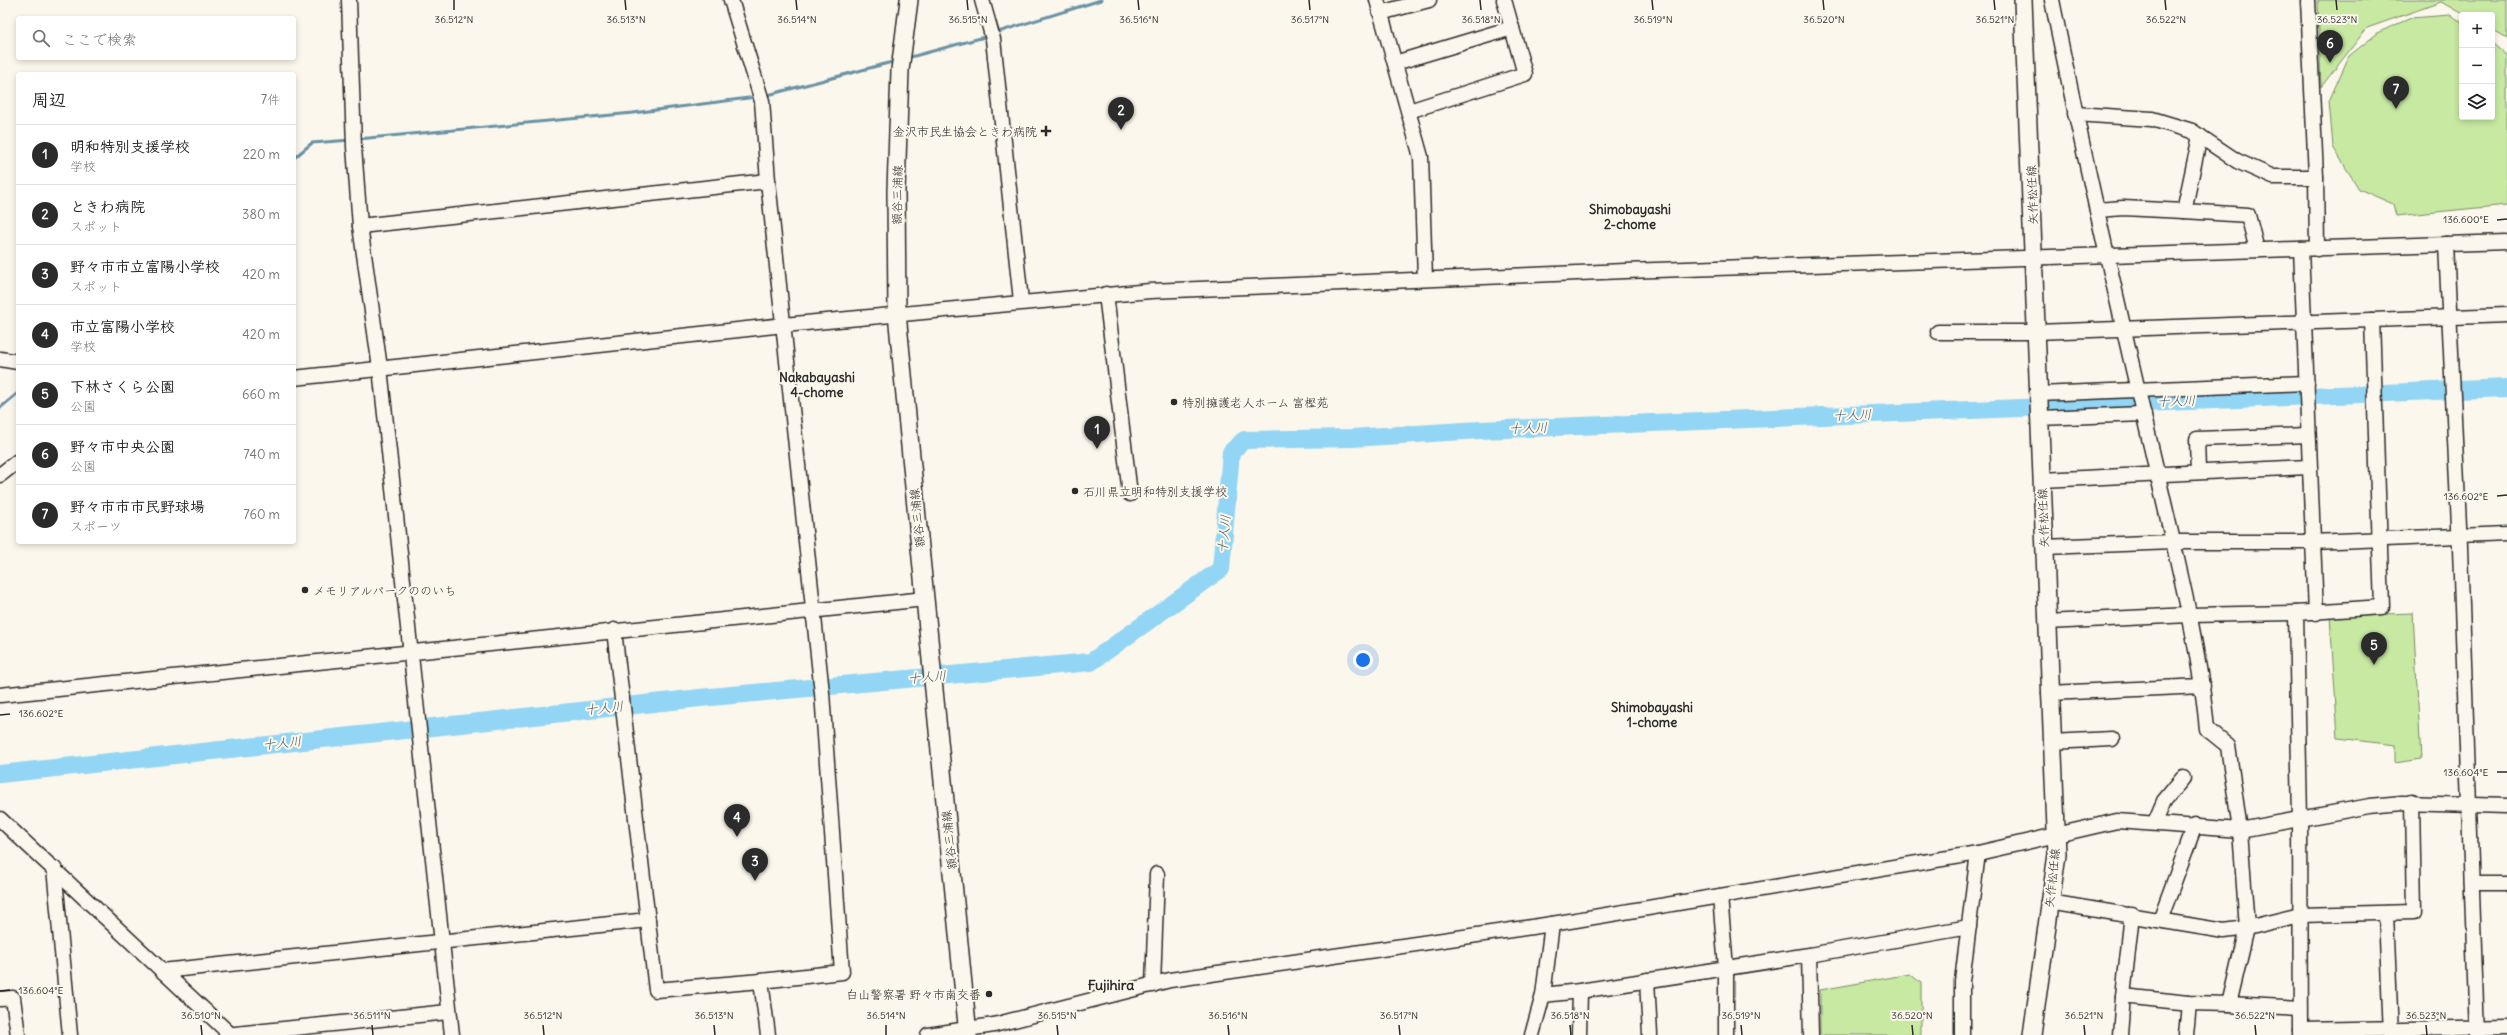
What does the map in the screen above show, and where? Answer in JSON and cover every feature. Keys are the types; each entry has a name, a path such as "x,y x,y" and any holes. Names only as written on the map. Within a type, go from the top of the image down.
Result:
{"main road":[{"name":"額谷三浦線","path":"909,0 900,70 896,191 897,314 968,1032"},
{"name":"矢作松任線","path":"2023,0 2034,258 2049,693 2057,854 2049,902 2032,1035"}],"street":[{"path":"349,0 353,132 360,226 380,368 440,942 452,1035"},
{"path":"614,630 656,990 842,972 814,609 768,181 761,96 731,0"},
{"path":"982,0 992,34 1021,301"},
{"path":"1425,279 1421,157 1379,7 1429,0"},
{"path":"1409,111 1525,74 1504,0"},
{"path":"2052,0 2075,114 2174,542 2203,686 2208,729 2228,746 2240,830 2247,928 2228,1004"},
{"path":"2308,0 2318,249"},
{"path":"1395,63 1512,28"},
{"path":"2075,114 2152,119 2192,131 2237,162 2273,177 2316,177"},
{"path":"2184,211 2200,136"},
{"path":"360,226 768,181"},
{"path":"2097,210 2184,211 2248,215 2257,250"},
{"path":"296,378 784,325 1106,294 1425,279 2034,258 2107,254 2318,249 2507,242"},
{"path":"2446,244 2459,535 2477,1031"},
{"path":"2301,249 2307,392 2308,467 2316,613"},
{"path":"1106,294 1130,494"},
{"path":"1938,332 2036,332 2303,321 2450,318 2507,315"},
{"path":"2047,622 2189,615 2316,613 2382,607 2381,539 2372,320"},
{"path":"0,359 16,362"},
{"path":"2039,406 2141,403 2307,392"},
{"path":"2039,406 2141,403"},
{"path":"2198,471 2197,439 2308,435"},
{"path":"0,476 16,463"},
{"path":"2042,480 2157,473 2308,467"},
{"path":"2044,547 2174,542 2312,542 2507,534"},
{"path":"0,695 814,609 925,599"},
{"path":"2296,613 2300,820 2301,1033 2477,1031 2507,1027"},
{"path":"2049,693 2203,686"},
{"path":"2051,742 2112,739"},
{"path":"2154,822 2164,801 2183,778"},
{"path":"2049,902 2132,914 2224,931 2247,928 2300,915 2414,912 2412,802"},
{"path":"928,1035 968,1032 1170,980 1552,924 1978,853 2117,820 2240,830 2370,806 2412,802 2507,806"},
{"path":"0,819 231,1035"},
{"path":"2160,920 2195,826"},
{"path":"1962,1035 1962,981 1978,853"},
{"path":"54,868 70,1035"},
{"path":"1153,984 1157,874"},
{"path":"2472,883 2507,883"},
{"path":"1720,896 1726,968 1726,1035"},
{"path":"2386,913 2390,1032"},
{"path":"2120,1035 2132,914"},
{"path":"162,971 648,920"},
{"path":"1532,1035 1543,995 1552,924"},
{"path":"1543,995 1580,991 1809,955 1969,927"},
{"path":"1809,955 1811,1035"},
{"path":"1647,980 1650,1035"},
{"path":"761,981 768,1035"},
{"path":"1579,1035 1580,991"},
{"path":"2123,996 2188,1003 2300,1008"},
{"path":"0,999 13,998 18,1035"},
{"path":"2186,1035 2188,1003"},
{"path":"226,1035 448,1012"}],"green space":[{"path":"2318,0 2507,0 2507,39 2495,32 2495,12 2459,12 2441,2 2367,28 2321,87"},
{"path":"2450,15 2459,20 2459,120 2495,120 2495,46 2507,56 2507,205 2396,216 2393,204 2359,189 2333,147 2329,101 2349,56 2379,32 2411,18"},
{"path":"2413,613 2421,759 2395,763 2395,745 2338,738 2330,616"},
{"path":"1910,974 1921,983 1921,1035 1820,1035 1820,990"}],"waterway":[{"path":"995,33 1101,0"},
{"path":"907,58 988,36"},
{"path":"764,96 896,61"},
{"path":"358,139 633,113 756,97"},
{"path":"296,156 312,143 351,140"},
{"name":"十人川","path":"0,774 700,698 1091,662 1221,569 1231,452 1244,440 1352,438 1480,430 2507,388"},
{"path":"0,408 16,395"}],"place":[{"name":"野々市中央公園","path":"2330,63"},
{"name":"野々市市市民野球場","path":"2396,109"},
{"name":"ときわ病院","path":"1121,130"},
{"name":"金沢市民生協会ときわ病院","path":"1046,131"},
{"name":"特別擁護老人ホーム 富樫苑","path":"1174,402"},
{"name":"明和特別支援学校","path":"1097,449"},
{"name":"石川県立明和特別支援学校","path":"1075,491"},
{"name":"メモリアルパークののいち","path":"305,590"},
{"name":"下林さくら公園","path":"2374,665"},
{"name":"市立富陽小学校","path":"737,837"},
{"name":"野々市市立富陽小学校","path":"755,881"},
{"name":"白山警察署 野々市南交番","path":"989,994"}],"district":[{"name":"Shimobayashi 2-chome","path":"1630,216"},
{"name":"Nakabayashi 4-chome","path":"817,384"},
{"name":"Shimobayashi 1-chome","path":"1652,714"},
{"name":"Fujihira","path":"1111,985"}]}
